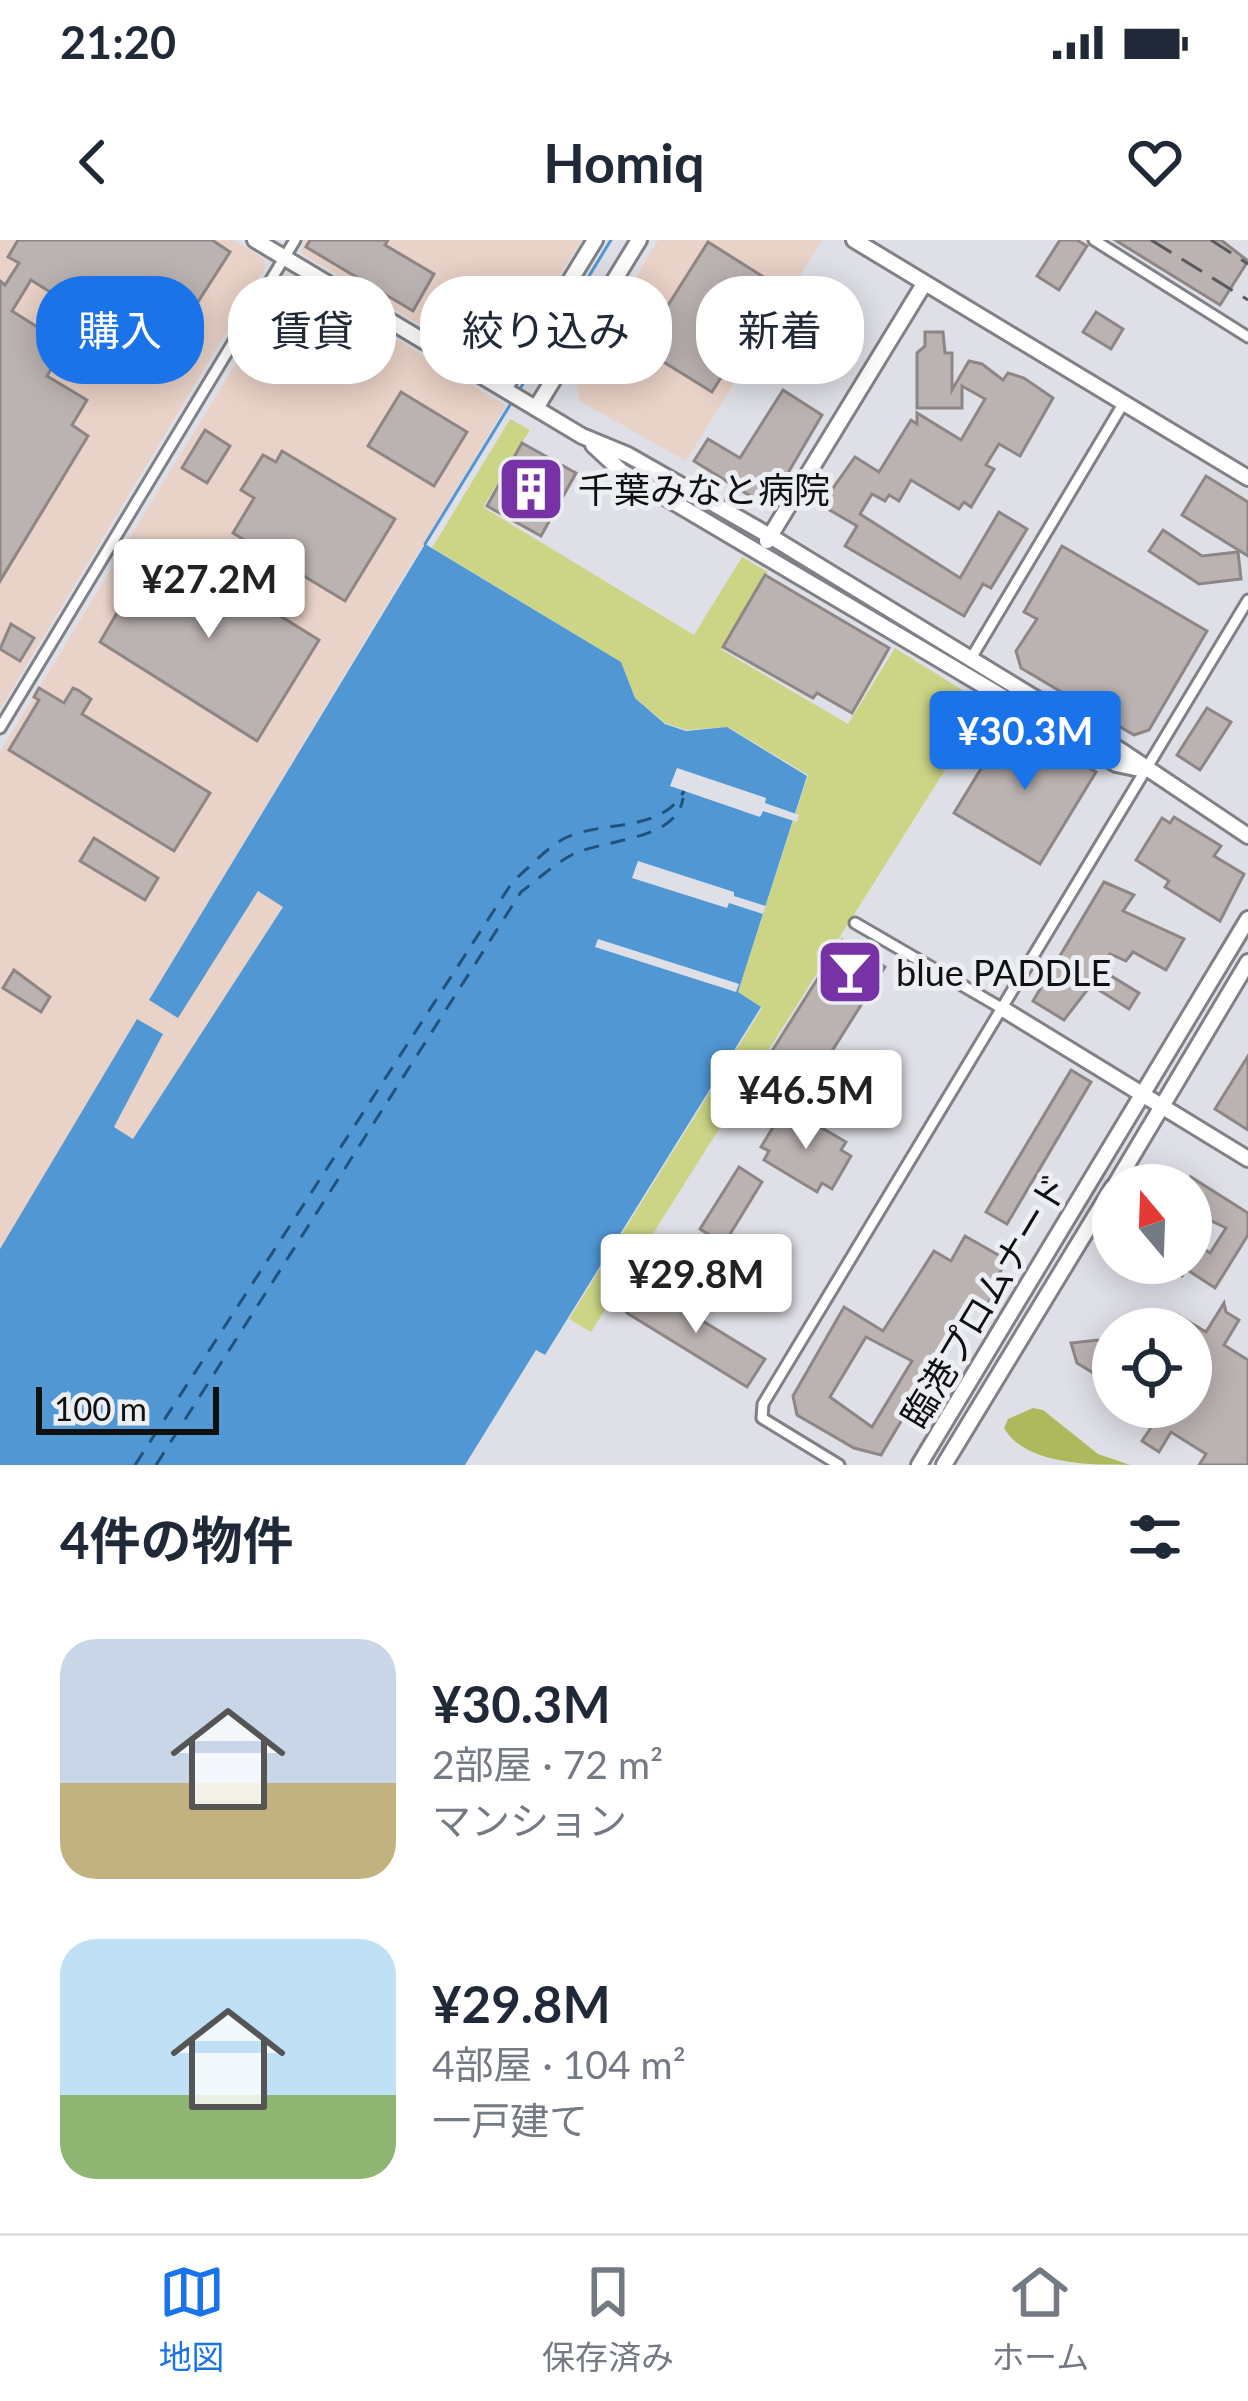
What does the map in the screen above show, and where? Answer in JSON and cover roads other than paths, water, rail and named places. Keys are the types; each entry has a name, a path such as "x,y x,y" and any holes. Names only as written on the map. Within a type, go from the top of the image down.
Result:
{"street":[{"path":"255,240 582,436 628,455 770,536 1123,752 1248,836"},
{"path":"0,728 295,240"},
{"path":"506,390 595,240"},
{"path":"530,404 639,240"},
{"path":"854,240 1248,478"},
{"path":"1094,240 1248,337"},
{"path":"760,551 924,284"},
{"path":"970,660 1124,404"},
{"path":"582,436 621,471 1116,764 1145,770"},
{"path":"839,1465 768,1423 760,1411 1248,600"},
{"name":"臨港プロムナード","path":"919,1465 1248,919"},
{"path":"855,923 1248,1160"},
{"name":"臨港プロムナード","path":"1127,1164 1248,962"},
{"name":"臨港プロムナード","path":"944,1465 1092,1222"}],"water":[{"path":"425,544 621,662 635,698 665,724 686,731 727,727 807,776 738,992 761,1007 545,1355 536,1350 465,1465 0,1465 0,1249 137,1019 163,1034 114,1127 133,1139 283,907 258,891 178,1018 149,1000"}],"waterway":[{"path":"518,392 611,240"},
{"path":"425,544 513,400"}],"railway":[{"path":"1151,240 1248,300"},
{"path":"1211,240 1248,264"}],"place":[{"name":"千葉みなと病院","path":"531,489"},
{"name":"blue PADDLE","path":"850,972"}]}
